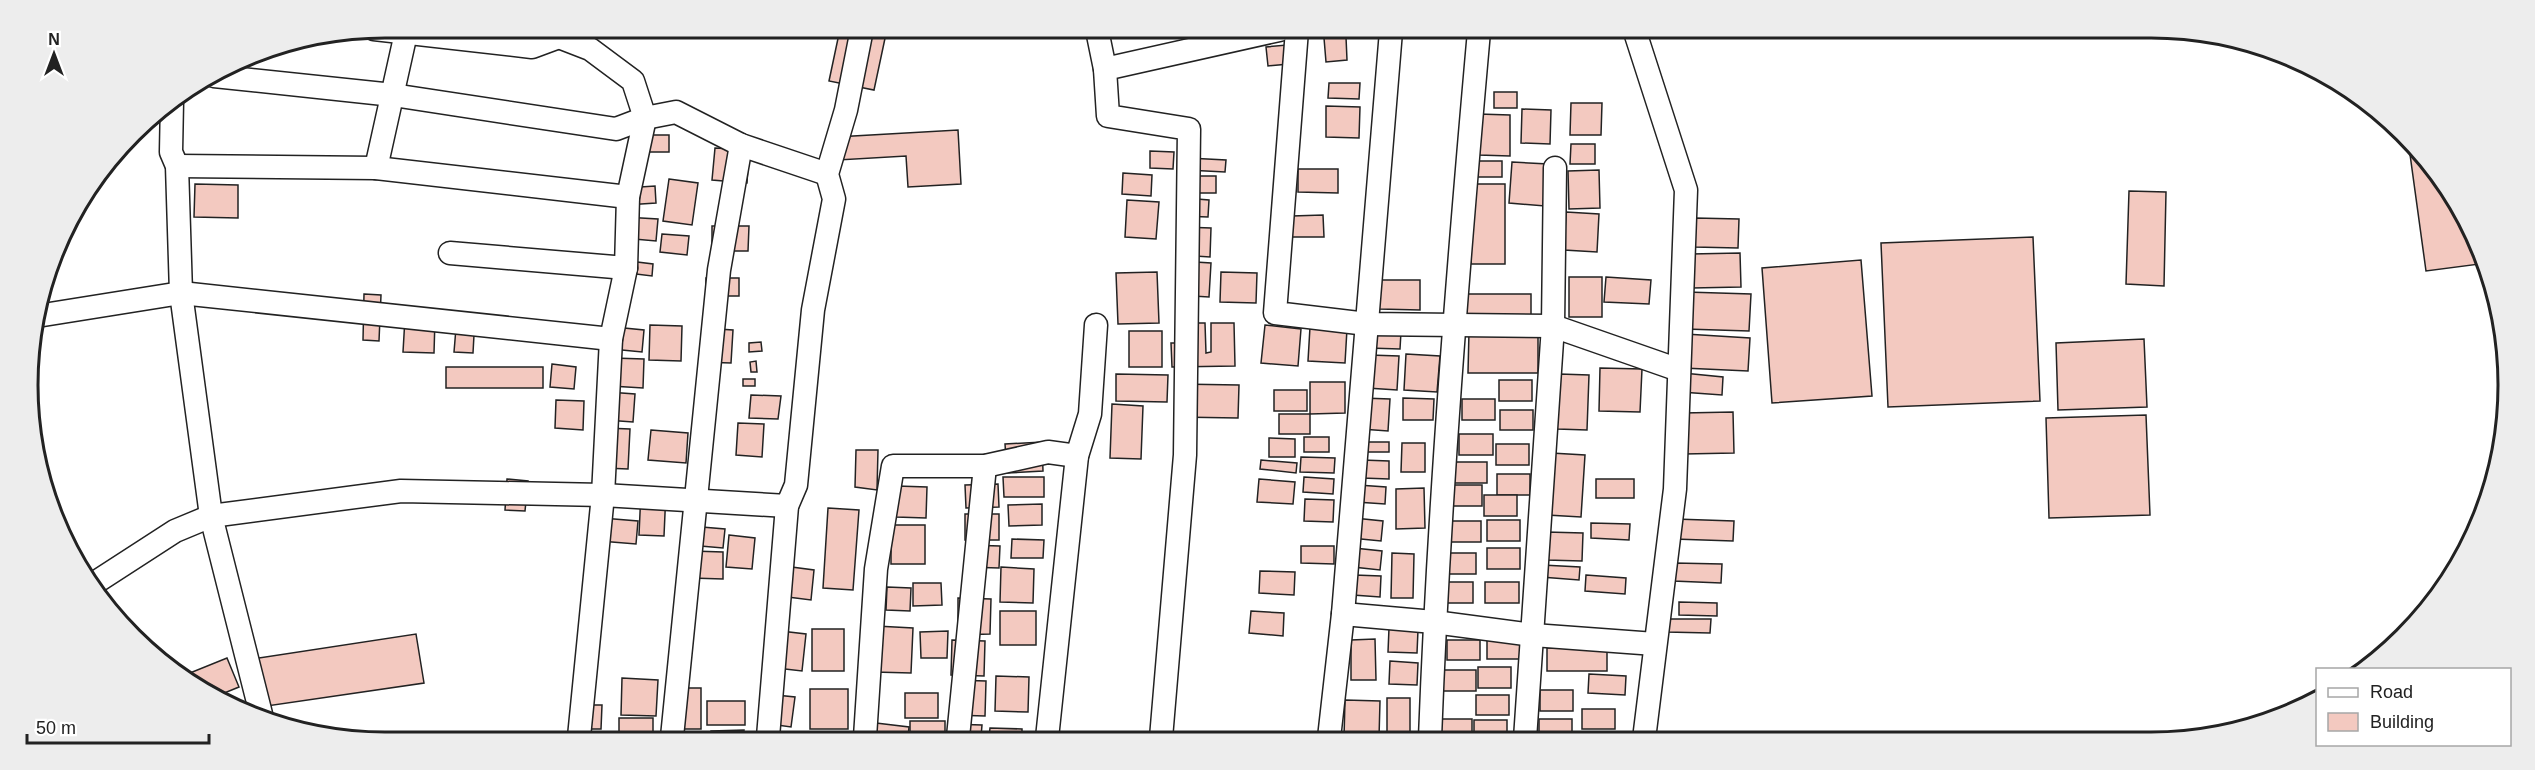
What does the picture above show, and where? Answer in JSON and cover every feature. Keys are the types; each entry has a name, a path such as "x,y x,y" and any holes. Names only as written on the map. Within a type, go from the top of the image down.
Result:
{"street":[{"path":"376,168 405,38"},
{"path":"451,38 532,47 546,38"},
{"path":"567,38 590,49 633,81 645,118 628,197 626,268 611,339 603,495 579,732"},
{"path":"768,732 788,506 796,485 813,310 834,199 827,174 846,110 860,38"},
{"path":"1099,38 1105,69 1108,116 1190,129 1185,454 1162,732"},
{"path":"1105,69 1216,38"},
{"path":"1296,38 1275,313 1367,324 1553,326 1679,370"},
{"path":"1330,732 1343,614 1390,38"},
{"path":"1430,732 1434,622 1453,324 1478,38"},
{"path":"1637,38 1686,190 1675,489 1645,732"},
{"path":"224,77 393,95 616,129 645,118 676,112 741,145 827,174"},
{"path":"172,110 171,152 177,166 181,293 211,516 260,709"},
{"path":"673,732 698,500 719,270 741,145"},
{"path":"177,166 376,168 628,197"},
{"path":"1526,732 1553,326 1555,168"},
{"path":"450,254 626,268"},
{"path":"44,315 181,293 611,339"},
{"path":"1048,732 1077,456 1090,414 1096,324"},
{"path":"865,732 876,568 893,466 985,466 1048,452 1077,456"},
{"path":"958,732 985,466"},
{"path":"98,581 175,531 211,516 401,491 603,495 788,506"},
{"path":"1343,614 1434,622 1533,635 1655,644"}],"building":[{"path":"838,38 885,38 874,90 829,81"},
{"path":"1324,38 1346,38 1347,60 1326,62"},
{"path":"1287,45 1289,64 1268,66 1266,47"},
{"path":"1329,83 1360,83 1359,99 1328,98"},
{"path":"1494,92 1517,92 1517,108 1494,108"},
{"path":"1571,103 1602,103 1601,135 1570,135"},
{"path":"1326,106 1360,107 1359,138 1326,137"},
{"path":"1522,109 1551,110 1550,144 1521,143"},
{"path":"1478,114 1510,115 1510,156 1478,155"},
{"path":"958,130 961,184 908,187 906,156 838,160 836,137"},
{"path":"632,135 669,135 669,152 632,152"},
{"path":"1571,144 1595,144 1595,164 1570,164"},
{"path":"715,148 749,150 747,183 712,180"},
{"path":"1150,151 1174,152 1173,169 1150,168"},
{"path":"2410,155 2426,173 2451,211 2476,265 2426,271"},
{"path":"1188,158 1226,160 1225,172 1187,170"},
{"path":"1476,161 1502,161 1502,177 1476,177"},
{"path":"1512,162 1548,164 1545,206 1509,203"},
{"path":"1298,169 1338,169 1338,193 1298,192"},
{"path":"1599,170 1600,208 1569,209 1568,171"},
{"path":"1123,173 1152,175 1151,196 1122,194"},
{"path":"1177,176 1216,176 1216,193 1177,193"},
{"path":"669,179 698,183 692,225 663,221"},
{"path":"195,184 238,185 238,218 194,217"},
{"path":"1471,184 1505,184 1505,264 1471,264"},
{"path":"655,186 656,203 626,205 625,188"},
{"path":"2129,191 2166,192 2164,286 2126,284"},
{"path":"1184,198 1209,200 1208,217 1182,216"},
{"path":"1127,200 1159,202 1156,239 1125,237"},
{"path":"1566,212 1599,214 1597,252 1564,250"},
{"path":"1323,215 1324,237 1292,237 1292,216"},
{"path":"624,217 658,219 656,241 623,238"},
{"path":"1695,218 1739,219 1738,248 1694,247"},
{"path":"712,226 749,226 748,251 712,251"},
{"path":"1182,227 1211,228 1210,257 1180,255"},
{"path":"662,234 689,236 687,255 660,252"},
{"path":"2033,237 2040,401 1888,407 1881,243"},
{"path":"1740,253 1741,287 1692,288 1691,254"},
{"path":"621,260 653,264 652,276 620,272"},
{"path":"1861,260 1872,396 1772,403 1762,268"},
{"path":"1179,261 1211,263 1209,297 1176,295"},
{"path":"1157,272 1159,323 1118,324 1116,273"},
{"path":"1221,272 1257,273 1256,303 1220,302"},
{"path":"1569,277 1602,277 1602,317 1569,317"},
{"path":"1606,277 1651,280 1649,304 1604,302"},
{"path":"706,278 739,278 739,296 706,296"},
{"path":"1379,280 1420,280 1420,310 1379,309"},
{"path":"1686,292 1751,294 1749,331 1685,329"},
{"path":"364,294 381,295 379,341 363,340"},
{"path":"1466,294 1531,294 1531,315 1466,315"},
{"path":"457,316 475,317 473,353 454,352"},
{"path":"405,318 435,319 434,353 403,352"},
{"path":"1185,323 1205,323 1206,353 1211,352 1211,323 1234,323 1235,366 1172,367 1171,343 1186,343"},
{"path":"650,325 682,326 681,361 649,360"},
{"path":"1265,325 1301,329 1298,366 1261,363"},
{"path":"614,327 644,330 642,352 612,349"},
{"path":"1310,327 1347,329 1345,363 1308,361"},
{"path":"702,328 733,330 731,363 700,362"},
{"path":"1369,330 1401,332 1400,349 1368,348"},
{"path":"1129,331 1162,331 1162,367 1129,367"},
{"path":"1469,331 1538,331 1538,373 1468,373"},
{"path":"1685,334 1750,338 1748,371 1683,368"},
{"path":"2144,339 2147,407 2058,410 2056,343"},
{"path":"761,342 762,351 749,352 749,343"},
{"path":"1406,354 1440,356 1437,392 1404,390"},
{"path":"1369,355 1399,356 1397,390 1367,388"},
{"path":"613,358 644,359 643,388 611,386"},
{"path":"756,361 757,372 751,372 750,362"},
{"path":"552,364 576,367 574,389 550,387"},
{"path":"446,367 543,367 543,388 446,388"},
{"path":"1600,368 1642,369 1640,412 1599,411"},
{"path":"1683,373 1723,377 1722,395 1681,392"},
{"path":"1116,374 1168,375 1167,402 1116,401"},
{"path":"1559,374 1589,375 1587,430 1557,429"},
{"path":"743,379 755,379 755,386 743,386"},
{"path":"1499,380 1532,380 1532,401 1499,401"},
{"path":"1310,382 1345,382 1345,413 1310,414"},
{"path":"1177,384 1239,385 1238,418 1177,417"},
{"path":"1274,390 1307,390 1307,411 1274,411"},
{"path":"608,392 635,394 633,422 606,420"},
{"path":"751,395 781,396 778,419 749,418"},
{"path":"1362,398 1390,399 1388,431 1361,429"},
{"path":"1403,398 1434,399 1433,420 1403,420"},
{"path":"1462,399 1495,399 1495,420 1462,420"},
{"path":"556,400 584,401 583,430 555,428"},
{"path":"1112,404 1143,406 1141,459 1110,458"},
{"path":"1500,410 1533,410 1533,430 1500,430"},
{"path":"1733,412 1734,453 1684,454 1683,413"},
{"path":"1279,414 1310,414 1310,434 1279,434"},
{"path":"2146,415 2150,515 2049,518 2046,418"},
{"path":"738,423 764,424 762,457 736,455"},
{"path":"605,428 630,429 628,469 604,468"},
{"path":"651,430 688,433 686,463 648,460"},
{"path":"1459,434 1493,434 1493,455 1459,455"},
{"path":"1304,437 1329,437 1329,452 1304,452"},
{"path":"1269,438 1295,439 1295,457 1269,457"},
{"path":"1042,442 1043,471 1007,473 1005,444"},
{"path":"1361,442 1389,442 1389,452 1361,452"},
{"path":"1402,443 1425,443 1425,472 1401,472"},
{"path":"1496,444 1529,444 1529,465 1496,465"},
{"path":"856,450 878,450 877,490 855,487"},
{"path":"1551,453 1585,455 1581,517 1547,515"},
{"path":"1301,457 1335,458 1334,473 1300,472"},
{"path":"1261,460 1297,463 1296,473 1260,469"},
{"path":"1362,460 1389,461 1389,479 1362,478"},
{"path":"1454,462 1487,462 1487,483 1454,483"},
{"path":"1497,474 1530,474 1530,495 1497,495"},
{"path":"1003,477 1044,477 1044,497 1004,497"},
{"path":"1304,477 1334,479 1333,494 1303,492"},
{"path":"507,479 528,481 525,511 505,510"},
{"path":"1259,479 1295,482 1293,504 1257,502"},
{"path":"1596,479 1634,479 1634,498 1596,498"},
{"path":"998,484 999,507 966,508 965,485"},
{"path":"1358,485 1386,487 1385,504 1356,502"},
{"path":"1450,485 1482,485 1482,506 1450,506"},
{"path":"897,486 927,487 926,518 896,517"},
{"path":"1424,488 1425,528 1396,529 1396,489"},
{"path":"641,491 666,491 664,536 639,535"},
{"path":"1484,495 1517,495 1517,516 1484,516"},
{"path":"1305,499 1334,500 1333,522 1304,521"},
{"path":"1042,504 1042,525 1009,526 1008,505"},
{"path":"828,508 859,510 853,590 823,588"},
{"path":"965,514 999,514 999,540 965,540"},
{"path":"602,518 638,521 636,544 600,541"},
{"path":"1354,518 1383,521 1381,541 1351,538"},
{"path":"1675,519 1734,521 1733,541 1674,539"},
{"path":"1487,520 1520,520 1520,541 1487,541"},
{"path":"1448,521 1481,521 1481,542 1448,542"},
{"path":"1591,523 1630,524 1629,540 1591,538"},
{"path":"891,525 925,525 925,564 891,564"},
{"path":"690,526 725,529 723,548 689,545"},
{"path":"1546,532 1583,533 1582,561 1546,560"},
{"path":"729,535 755,538 752,569 726,567"},
{"path":"1012,539 1044,540 1043,558 1011,558"},
{"path":"967,545 1000,546 999,568 966,567"},
{"path":"1301,546 1334,546 1334,564 1301,563"},
{"path":"1354,548 1382,551 1380,570 1353,567"},
{"path":"1487,548 1520,548 1520,569 1487,569"},
{"path":"692,551 723,552 723,579 691,578"},
{"path":"1392,553 1414,554 1413,598 1391,598"},
{"path":"1444,553 1476,553 1476,574 1444,574"},
{"path":"1674,563 1722,564 1721,583 1673,581"},
{"path":"1542,565 1580,567 1579,580 1541,577"},
{"path":"784,566 814,570 811,600 780,596"},
{"path":"1001,567 1034,569 1033,603 1000,602"},
{"path":"1260,571 1295,572 1294,595 1259,593"},
{"path":"1354,575 1381,576 1380,597 1353,595"},
{"path":"1586,575 1626,578 1625,594 1585,591"},
{"path":"1440,582 1473,582 1473,603 1440,603"},
{"path":"1485,582 1519,582 1519,603 1485,603"},
{"path":"913,583 941,583 942,605 913,606"},
{"path":"887,587 911,588 910,611 886,610"},
{"path":"958,598 991,599 990,634 958,635"},
{"path":"1679,602 1717,603 1717,616 1679,615"},
{"path":"1000,611 1036,611 1036,645 1000,645"},
{"path":"1251,611 1284,613 1283,636 1249,633"},
{"path":"1666,619 1711,619 1710,633 1666,632"},
{"path":"876,626 913,628 911,673 874,672"},
{"path":"1389,628 1418,630 1417,653 1388,652"},
{"path":"812,629 844,629 844,671 812,671"},
{"path":"772,630 806,634 802,671 768,667"},
{"path":"948,631 947,658 921,658 920,632"},
{"path":"416,634 424,683 260,707 252,659"},
{"path":"1487,638 1520,638 1520,659 1487,659"},
{"path":"1375,639 1376,680 1351,680 1351,640"},
{"path":"952,640 985,641 984,676 951,675"},
{"path":"1447,640 1480,640 1480,660 1447,660"},
{"path":"1547,648 1607,648 1607,671 1547,671"},
{"path":"227,658 239,687 224,693 190,673"},
{"path":"1390,661 1418,663 1417,685 1389,684"},
{"path":"1478,667 1511,667 1511,688 1478,688"},
{"path":"1443,670 1476,670 1476,691 1443,691"},
{"path":"1589,674 1626,676 1625,695 1588,693"},
{"path":"996,676 1029,677 1028,712 995,711"},
{"path":"622,678 658,680 656,716 621,715"},
{"path":"953,680 986,681 985,716 952,715"},
{"path":"669,688 701,688 701,729 669,729"},
{"path":"810,689 848,689 848,729 810,729"},
{"path":"1540,690 1573,690 1573,711 1540,711"},
{"path":"905,693 938,693 938,718 905,718"},
{"path":"766,694 795,697 791,727 763,723"},
{"path":"1476,695 1509,695 1509,715 1476,715"},
{"path":"1387,698 1410,698 1410,732 1387,732"},
{"path":"1345,700 1380,701 1379,732 1344,732"},
{"path":"707,701 745,701 745,725 707,725"},
{"path":"574,705 602,705 601,729 573,729"},
{"path":"1582,709 1615,709 1615,729 1582,729"},
{"path":"619,718 653,718 653,732 619,732"},
{"path":"1439,719 1472,719 1472,732 1439,732"},
{"path":"1539,719 1572,719 1572,732 1539,732"},
{"path":"1474,720 1507,720 1507,732 1474,732"},
{"path":"910,721 945,721 945,732 910,732"},
{"path":"876,723 909,727 908,732 875,732"},
{"path":"949,724 982,725 981,732 948,732"},
{"path":"990,728 1022,729 1022,732 990,732"},
{"path":"744,730 744,732 711,732"}]}
